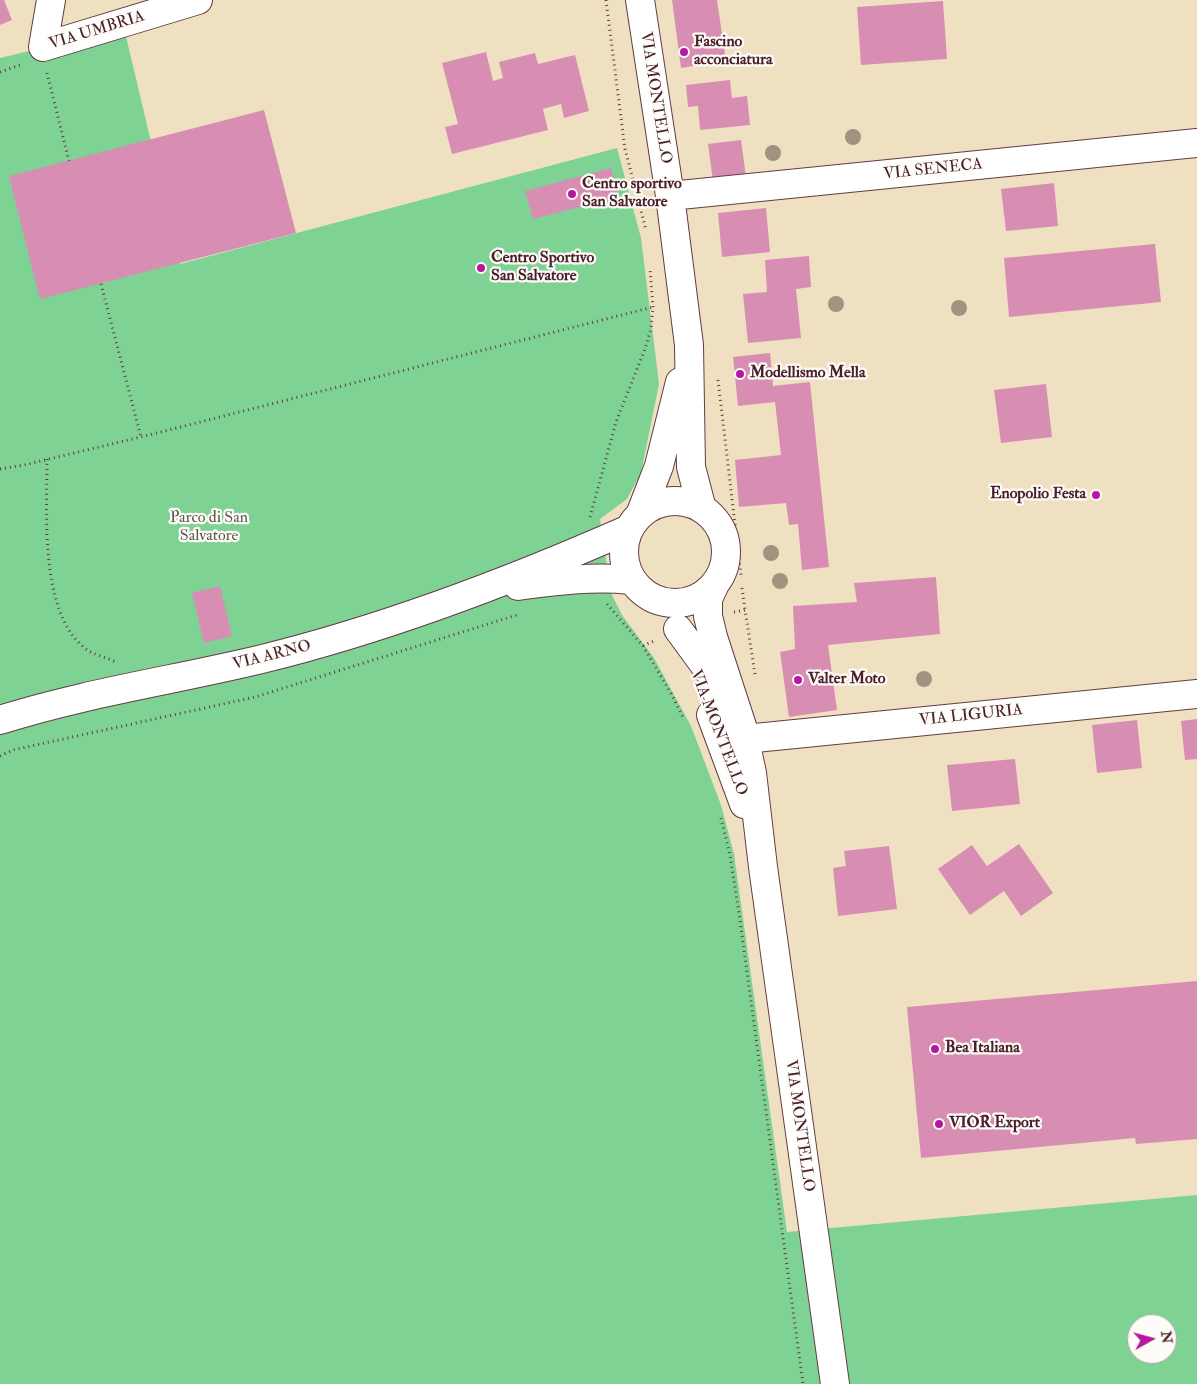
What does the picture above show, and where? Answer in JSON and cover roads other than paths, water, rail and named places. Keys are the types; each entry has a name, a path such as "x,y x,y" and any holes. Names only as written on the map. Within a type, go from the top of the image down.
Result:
{"street":[{"name":"VIA UMBRIA","path":"51,0 43,47 198,0"},
{"name":"VIA MONTELLO","path":"640,0 670,196 689,345 691,467 702,509"},
{"name":"VIA SENECA","path":"670,196 1197,142"},
{"name":"VIA MONTELLO","path":"635,522 659,466 689,345"},
{"path":"672,501 685,502 702,509 715,521 723,537 726,554 723,568 715,584 702,596 685,603 659,601 643,593 631,580 624,563 624,546 635,522 655,505 672,501"},
{"name":"VIA ARNO","path":"0,720 63,703 262,659 324,643 476,592 635,522"},
{"name":"VIA ARNO","path":"476,592 568,579 617,578 631,580"},
{"name":"VIA MONTELLO","path":"715,584 708,599 708,616 745,739 752,774 763,868 835,1384"},
{"name":"VIA MONTELLO","path":"659,601 670,614 678,629 742,795 763,868"},
{"name":"VIA MONTELLO","path":"678,629 711,674 725,717 734,734 745,739"},
{"name":"VIA LIGURIA","path":"745,739 1197,694"},
{"name":"VIA ARNO","path":"0,699 25,704 63,703"}],"place":[{"name":"Fascino acconciatura","path":"684,52"},
{"name":"Centro sportivo San Salvatore","path":"572,194"},
{"name":"Centro Sportivo San Salvatore","path":"481,268"},
{"name":"Modellismo Mella","path":"740,374"},
{"name":"Enopolio Festa","path":"1096,495"},
{"name":"Valter Moto","path":"798,680"},
{"name":"Bea Italiana","path":"935,1049"},
{"name":"VIOR Export","path":"939,1124"}],"park label":[{"name":"Parco di San Salvatore","path":"209,528"}]}
